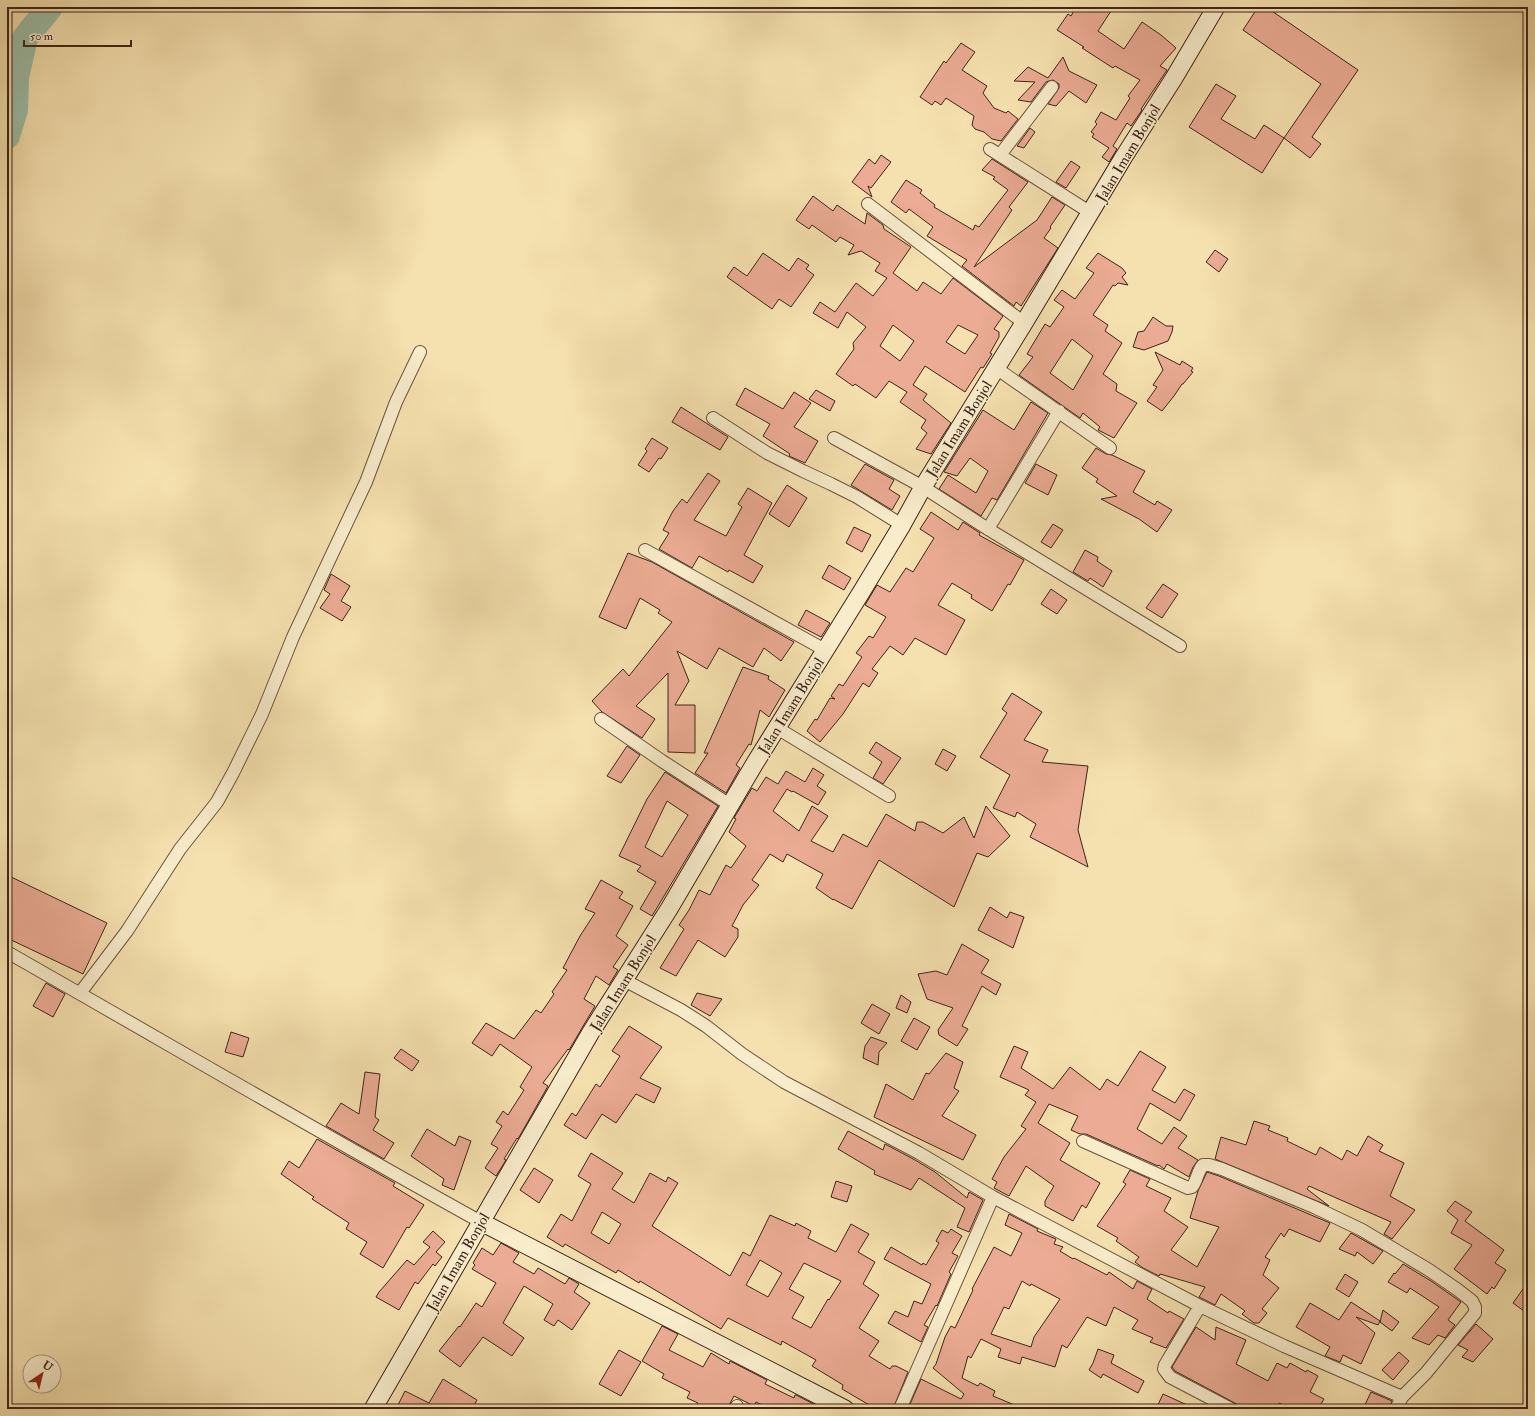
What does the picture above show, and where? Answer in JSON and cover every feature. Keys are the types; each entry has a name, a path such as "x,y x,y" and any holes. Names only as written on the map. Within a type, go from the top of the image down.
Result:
{"main road":[{"name":"Jalan Imam Bonjol","path":"373,1409 591,1032 669,909 730,805 902,525 923,487 1216,7"},
{"path":"481,1222 845,1409"}],"street":[{"path":"1052,87 995,152 1091,213"},
{"path":"868,204 1024,323"},
{"path":"80,993 127,931 180,849 217,802 233,773 262,714 293,637 366,482 396,402 420,352"},
{"path":"996,368 1110,448"},
{"path":"988,529 1059,411"},
{"path":"713,418 767,453 857,497 902,525"},
{"path":"834,438 923,487 988,529 1180,646"},
{"path":"644,550 825,650"},
{"path":"601,719 730,805"},
{"path":"777,728 889,796"},
{"path":"7,952 303,1120 353,1151 481,1222"},
{"path":"624,980 681,1010 706,1026 742,1054 784,1082 919,1153 993,1197 1200,1306 1284,1346 1402,1397"},
{"path":"1083,1141 1188,1188 1192,1188 1203,1165 1209,1165 1222,1169 1314,1207 1362,1230 1429,1270 1472,1301 1475,1307 1475,1313 1426,1373 1402,1397 1396,1409"},
{"path":"900,1409 993,1197"},
{"path":"1200,1306 1164,1369 1170,1377 1231,1409"}],"building":[{"path":"1076,7 1104,7 1111,11 1098,31 1124,49 1142,22 1161,35 1176,48 1160,66 1167,70 1131,126 1127,123 1113,146 1117,149 1109,162 1102,157 1109,148 1092,137 1094,134 1091,132 1097,124 1095,122 1101,112 1116,120 1130,98 1128,96 1140,80 1115,66 1113,68 1057,30 1068,14 1071,16"},
{"path":"1258,7 1266,7 1358,70 1312,137 1321,144 1310,158 1284,138 1321,84 1243,30"},
{"path":"961,43 975,52 962,70 987,86 983,93 994,108 1006,113 1008,111 1018,119 1001,141 992,139 984,132 975,129 972,125 974,116 946,98 941,105 935,101 932,105 920,97 944,61 946,63"},
{"path":"1063,57 1069,71 1097,85 1086,103 1069,91 1056,106 1048,104 1059,88 1059,84 1053,80 1046,82 1031,102 1018,100 1035,82 1014,81 1028,67 1048,78"},
{"path":"1216,84 1236,96 1221,119 1255,139 1264,125 1284,138 1262,173 1189,127"},
{"path":"1030,128 1035,132 1024,148 1017,146"},
{"path":"881,155 891,162 871,188 868,186 872,197 852,182 869,159 875,164"},
{"path":"992,159 1028,182 1009,207 1012,210 974,267 1037,220 1052,197 1065,205 1044,238 1058,248 1021,306 1016,302 1014,306 962,266 967,260 927,236 933,227 909,209 906,213 891,202 906,180 922,190 920,193 935,205 934,207 973,230 975,225 979,227 1008,190 993,179 995,177 982,170"},
{"path":"1071,161 1080,167 1066,188 1056,182"},
{"path":"813,196 833,211 837,205 865,224 867,213 883,225 884,229 911,247 893,273 917,291 923,282 941,294 953,278 1003,316 994,329 999,332 999,337 990,353 992,354 983,368 981,367 965,392 925,366 913,385 927,394 923,400 951,423 931,454 916,449 927,433 921,428 926,420 900,402 907,392 889,381 876,398 855,384 853,386 836,374 854,349 853,343 866,327 847,312 838,328 813,313 820,302 835,312 856,283 873,296 887,278 875,271 880,263 861,251 848,255 854,245 840,237 836,242 812,225 809,229 796,220","holes":["893,325 914,341 900,361 880,346","958,325 978,335 965,354 946,342"]},
{"path":"1215,250 1228,259 1219,272 1206,262"},
{"path":"763,253 789,271 798,258 809,265 806,269 814,275 791,307 779,299 772,309 727,277 734,267 747,276"},
{"path":"1098,253 1122,268 1126,273 1122,277 1128,285 1118,283 1115,286 1113,285 1093,315 1108,325 1105,331 1122,343 1103,374 1117,384 1116,391 1137,403 1114,438 1098,430 1100,427 1083,413 1080,418 1019,375 1033,357 1027,354 1045,324 1050,327 1064,307 1054,300 1062,290 1075,299 1094,273 1086,268","holes":["1072,339 1093,356 1073,390 1050,373"]},
{"path":"1153,317 1166,326 1173,326 1168,341 1144,350 1133,347 1138,332 1144,331"},
{"path":"1155,352 1180,365 1182,361 1193,368 1191,371 1193,372 1162,411 1147,401 1157,387 1153,385 1163,370"},
{"path":"745,388 783,409 794,392 811,403 794,427 818,441 805,463 789,456 790,454 763,436 770,424 736,405"},
{"path":"816,390 835,401 830,411 809,399"},
{"path":"1031,402 1048,413 997,500 992,498 981,516 939,489 948,475 976,493 988,471 970,458 957,476 944,472 983,410 1014,430"},
{"path":"681,407 728,437 720,450 672,422"},
{"path":"652,438 668,448 661,459 659,458 649,472 638,465 647,451 645,449"},
{"path":"1096,448 1145,471 1133,492 1155,505 1157,501 1172,510 1157,532 1139,519 1101,499 1117,496 1096,482 1098,479 1082,468"},
{"path":"865,464 894,480 889,489 900,496 892,510 851,485"},
{"path":"1036,464 1057,475 1048,495 1025,483"},
{"path":"708,473 720,481 694,520 726,536 742,507 738,504 748,488 772,503 744,555 763,566 753,583 729,570 728,572 699,556 692,568 659,549 669,533 663,530 673,511 682,499 687,503"},
{"path":"787,485 807,498 789,527 769,514"},
{"path":"931,512 958,530 963,522 980,533 979,535 1024,560 1010,585 1008,584 992,611 971,598 972,595 952,583 938,605 965,620 946,655 915,638 903,655 890,646 872,669 878,673 869,687 863,683 843,714 820,742 807,731 815,719 817,720 830,698 835,699 831,696 839,684 843,686 862,657 856,653 869,636 873,638 886,617 865,605 877,585 890,592 906,568 913,572 934,538 920,529"},
{"path":"1053,524 1063,530 1051,548 1041,542"},
{"path":"854,527 871,535 862,552 846,543"},
{"path":"1085,550 1098,557 1097,561 1112,571 1103,587 1090,578 1088,581 1073,572"},
{"path":"628,553 652,562 794,642 781,661 764,648 753,667 719,648 707,669 677,651 689,681 675,705 695,705 695,753 668,752 668,673 636,706 655,719 642,738 602,712 592,701 623,669 629,676 672,622 658,613 660,610 640,598 626,629 599,617"},
{"path":"829,565 851,578 844,590 822,578"},
{"path":"331,574 350,586 341,601 351,607 342,621 320,608 330,594 324,590"},
{"path":"1163,584 1178,594 1162,618 1146,608"},
{"path":"1051,589 1067,600 1057,614 1041,604"},
{"path":"806,610 830,623 821,637 798,625"},
{"path":"743,667 769,676 768,679 785,690 769,717 760,710 751,745 749,744 736,765 740,768 726,793 695,773 708,753 704,753"},
{"path":"1012,693 1042,712 1024,740 1048,750 1042,762 1088,766 1078,830 1088,867 1030,837 1036,824 1017,812 1015,817 993,808 1010,775 980,757 1007,713 1002,709"},
{"path":"876,742 901,758 883,784 873,778 882,762 869,753"},
{"path":"627,746 640,755 621,783 607,776"},
{"path":"943,749 956,756 947,771 935,764"},
{"path":"813,768 824,775 817,786 826,792 818,805 787,789 773,811 799,831 812,806 828,816 811,841 833,852 843,834 867,847 886,814 915,831 917,822 923,822 943,833 964,817 974,838 986,806 1010,836 988,857 977,853 954,907 879,860 852,909 833,900 816,888 823,874 787,854 783,862 770,854 752,880 759,885 743,905 732,926 738,929 738,937 725,957 698,940 676,976 660,968 684,929 679,925 689,910 699,890 710,895 726,865 731,868 746,846 729,832 736,819 734,818 752,788 757,791 766,777 778,784 786,771 805,782"},
{"path":"665,772 718,806 652,916 640,909 656,882 637,871 641,866 619,856 647,799","holes":["667,801 688,815 662,857 645,847"]},
{"path":"7,875 107,923 83,974 7,938"},
{"path":"601,880 623,892 619,898 633,906 616,936 628,945 613,967 618,970 609,985 596,976 584,999 595,1006 569,1050 568,1049 543,1083 548,1086 518,1139 517,1138 504,1159 506,1160 496,1176 485,1168 498,1148 491,1144 502,1126 496,1122 503,1111 508,1115 524,1090 520,1087 532,1067 500,1044 492,1056 472,1043 486,1023 514,1039 536,1010 541,1013 554,994 552,992 567,970 563,968 580,936 595,913 585,909"},
{"path":"990,907 1007,918 1010,912 1024,917 1013,948 978,930"},
{"path":"962,944 989,960 981,973 1001,984 996,995 982,986 962,1026 968,1029 957,1046 939,1035 938,1030 953,1008 927,999 918,974 936,971 947,975"},
{"path":"46,983 65,994 53,1017 33,1006"},
{"path":"697,993 722,999 710,1016 691,1005"},
{"path":"901,995 911,1002 907,1013 896,1008"},
{"path":"872,1004 890,1014 879,1034 861,1023"},
{"path":"914,1018 930,1027 917,1050 901,1041"},
{"path":"629,1026 662,1047 640,1078 661,1088 654,1103 636,1094 616,1123 602,1114 586,1139 564,1125 572,1113 576,1116 596,1084 600,1087 620,1056 612,1051"},
{"path":"231,1032 249,1038 243,1057 225,1052"},
{"path":"871,1037 887,1043 879,1052 878,1065 863,1058 865,1046"},
{"path":"1014,1046 1028,1052 1021,1068 1053,1089 1070,1067 1100,1090 1107,1079 1118,1086 1140,1051 1166,1067 1152,1090 1175,1103 1184,1089 1195,1095 1180,1121 1150,1103 1137,1129 1162,1144 1174,1127 1187,1136 1178,1148 1198,1160 1189,1177 1167,1164 1164,1169 1159,1165 1158,1166 1086,1134 1080,1134 1071,1130 1078,1116 1049,1104 1038,1123 1070,1143 1060,1160 1100,1183 1086,1208 1082,1205 1073,1221 1045,1206 1045,1201 1054,1186 1026,1166 1009,1196 994,1188 997,1182 992,1179 1004,1157 1026,1129 1021,1126 1036,1102 1025,1095 1029,1090 1000,1077"},
{"path":"401,1049 419,1061 412,1071 394,1058"},
{"path":"946,1053 963,1062 954,1088 959,1091 942,1116 976,1135 963,1160 874,1117 886,1084 913,1100 926,1073 929,1074"},
{"path":"365,1072 380,1074 375,1117 379,1120 373,1130 394,1143 384,1159 326,1126 341,1103 359,1114"},
{"path":"1254,1121 1270,1126 1268,1130 1288,1138 1287,1141 1316,1155 1320,1147 1342,1160 1347,1150 1357,1156 1368,1136 1383,1145 1379,1151 1404,1163 1390,1196 1415,1210 1392,1239 1384,1234 1391,1222 1309,1186 1307,1189 1329,1206 1215,1159 1221,1137 1246,1145"},
{"path":"427,1129 455,1146 459,1136 471,1141 454,1190 442,1185 444,1179 411,1156"},
{"path":"848,1131 883,1150 885,1144 915,1160 935,1172 967,1198 969,1192 983,1200 969,1232 957,1227 965,1208 919,1178 911,1190 874,1174 875,1171 838,1149"},
{"path":"317,1139 395,1183 393,1186 424,1205 409,1228 407,1227 383,1268 360,1254 367,1242 346,1229 349,1223 312,1199 314,1197 281,1174 289,1161 299,1168"},
{"path":"591,1153 623,1173 612,1189 634,1203 650,1173 666,1182 668,1177 678,1183 652,1226 730,1276 743,1252 750,1256 770,1215 795,1226 796,1223 811,1231 808,1238 836,1252 851,1224 869,1234 858,1252 875,1262 863,1284 879,1295 859,1328 879,1341 869,1356 890,1369 892,1366 896,1366 908,1372 893,1409 876,1409 842,1389 843,1385 812,1366 816,1360 782,1341 781,1345 728,1318 721,1329 640,1281 639,1283 618,1270 616,1273 565,1244 563,1247 547,1237 561,1214 572,1221 591,1184 578,1176","holes":["602,1212 621,1224 609,1244 591,1233","760,1260 782,1273 768,1297 746,1285","804,1263 841,1281 829,1300 828,1299 811,1328 792,1318 804,1297 789,1289"]},
{"path":"534,1168 553,1180 539,1203 520,1190"},
{"path":"1130,1170 1150,1179 1146,1186 1171,1198 1164,1211 1188,1227 1171,1250 1197,1267 1219,1227 1190,1218 1198,1191 1207,1172 1330,1223 1320,1242 1289,1229 1284,1237 1281,1233 1265,1257 1270,1260 1263,1275 1279,1288 1262,1309 1267,1313 1259,1323 1254,1323 1242,1314 1245,1311 1221,1294 1215,1305 1199,1297 1205,1287 1160,1274 1159,1276 1143,1268 1135,1262 1139,1257 1116,1241 1118,1238 1097,1226 1126,1184 1123,1182"},
{"path":"836,1181 852,1186 847,1202 831,1197"},
{"path":"1455,1201 1472,1212 1465,1221 1504,1250 1495,1263 1506,1270 1494,1289 1492,1287 1487,1294 1454,1269 1472,1245 1451,1233 1458,1220 1447,1211"},
{"path":"1009,1214 1038,1229 1037,1231 1056,1239 1054,1244 1063,1247 1060,1251 1073,1259 1074,1258 1107,1275 1109,1272 1133,1289 1137,1281 1152,1289 1147,1299 1168,1313 1169,1311 1184,1319 1166,1348 1150,1342 1153,1338 1132,1329 1138,1320 1114,1307 1106,1326 1087,1317 1067,1348 1062,1345 1055,1367 1022,1357 1020,1364 998,1357 1001,1349 981,1339 971,1358 968,1356 962,1378 978,1386 980,1383 995,1391 993,1396 1024,1409 908,1409 921,1379 961,1399 964,1394 933,1368 936,1364 945,1337 951,1326 955,1328 973,1290 972,1289 994,1247 1011,1256 1022,1233 1005,1225","holes":["1022,1281 1030,1286 1031,1284 1060,1299 1034,1337 1031,1347 991,1334 1004,1307 1009,1309"]},
{"path":"951,1229 962,1236 952,1253 958,1256 949,1272 951,1274 937,1306 936,1305 924,1325 928,1327 921,1342 888,1323 895,1311 908,1317 914,1301 922,1304 931,1284 884,1259 891,1247 922,1265 923,1263 926,1265 939,1243 936,1241 942,1230 948,1233"},
{"path":"433,1231 445,1242 436,1252 442,1257 435,1266 433,1264 418,1284 415,1282 399,1310 376,1297 407,1260 414,1265 430,1247 423,1242"},
{"path":"1351,1233 1383,1251 1373,1264 1357,1252 1355,1256 1339,1249"},
{"path":"501,1243 519,1253 513,1262 534,1274 538,1268 565,1284 569,1278 579,1284 574,1292 590,1303 572,1330 558,1320 554,1326 544,1320 553,1304 524,1286 503,1323 524,1338 512,1356 483,1337 460,1367 439,1351 459,1326 460,1327 476,1303 482,1307 496,1283 472,1269 475,1265 473,1263 482,1248 493,1255"},
{"path":"1403,1264 1461,1302 1448,1320 1455,1325 1445,1338 1438,1335 1429,1345 1412,1338 1439,1307 1410,1288 1407,1293 1388,1282"},
{"path":"1345,1274 1358,1282 1349,1297 1336,1289"},
{"path":"1528,1282 1528,1314 1513,1303"},
{"path":"1351,1302 1380,1321 1378,1325 1356,1317 1375,1333 1361,1364 1343,1355 1340,1362 1325,1356 1330,1347 1296,1327 1310,1303 1339,1320"},
{"path":"1383,1310 1399,1322 1392,1331 1380,1322"},
{"path":"1476,1324 1493,1339 1473,1362 1462,1357 1468,1350 1458,1345"},
{"path":"662,1326 678,1334 669,1350 703,1367 711,1353 729,1364 730,1361 767,1380 765,1384 794,1398 796,1395 823,1409 770,1409 756,1402 754,1406 734,1396 727,1409 695,1409 698,1403 687,1398 690,1392 662,1378 664,1374 642,1361"},
{"path":"1196,1327 1215,1340 1216,1327 1246,1340 1236,1364 1268,1381 1277,1363 1287,1368 1290,1363 1306,1372 1307,1370 1318,1376 1310,1392 1324,1399 1318,1409 1292,1409 1279,1403 1276,1409 1246,1409 1175,1371 1172,1367"},
{"path":"1098,1349 1114,1355 1111,1363 1144,1381 1138,1393 1103,1374 1101,1378 1089,1370"},
{"path":"619,1350 641,1362 621,1396 599,1384"},
{"path":"1399,1352 1409,1361 1393,1380 1382,1370"},
{"path":"443,1379 477,1400 472,1409 396,1409 405,1391 429,1403"},
{"path":"1371,1392 1392,1401 1389,1409 1363,1409"},
{"path":"1163,1394 1196,1409 1156,1409"}],"waterway":[{"path":"7,136 15,110 16,77 25,38 50,7"}]}
